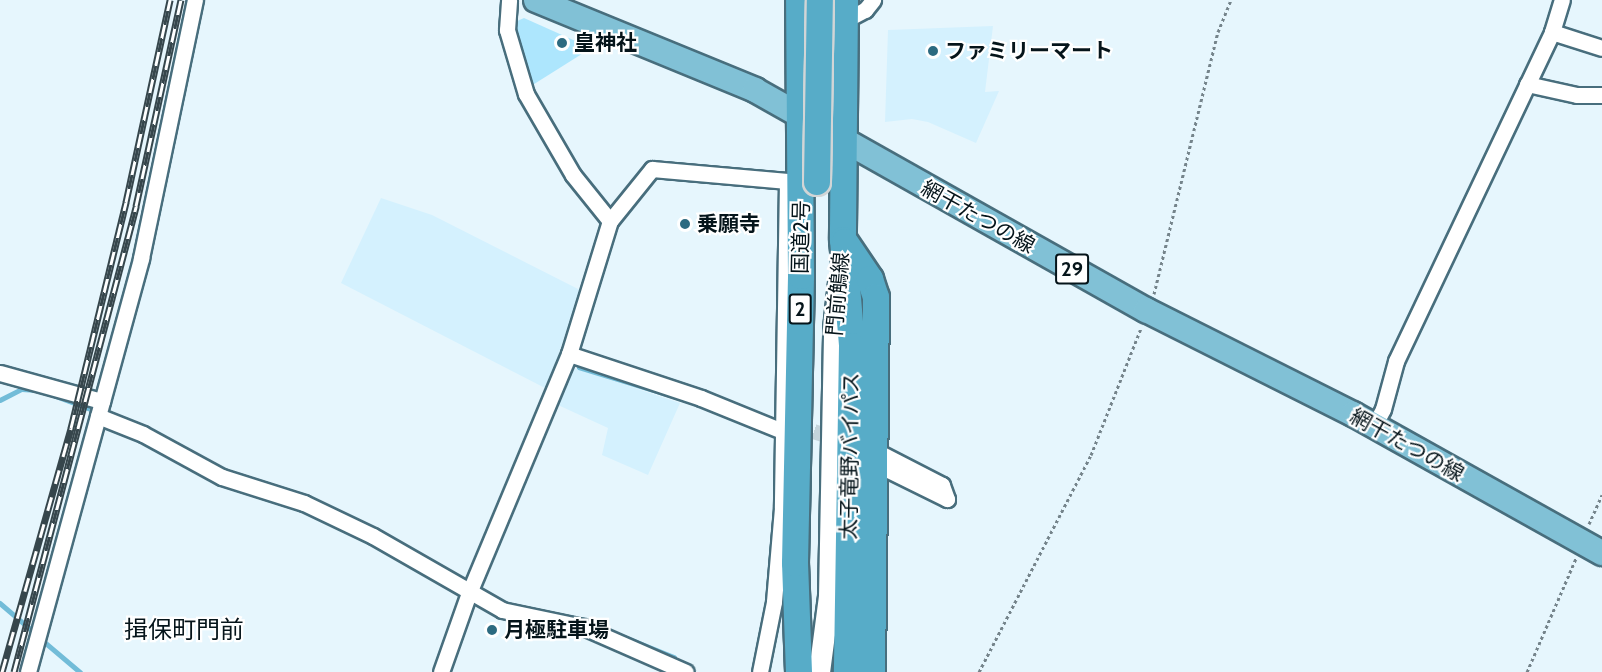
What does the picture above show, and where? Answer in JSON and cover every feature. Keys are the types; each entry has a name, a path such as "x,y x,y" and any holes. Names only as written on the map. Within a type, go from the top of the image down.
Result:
{"highway":[{"name":"2","path":"807,672 820,0"},
{"name":"国道2号","path":"795,619 786,429 801,115 797,5"},
{"name":"国道2号","path":"843,240 844,10"},
{"name":"太子竜野バイパス","path":"843,240 852,346 869,458 847,672"},
{"path":"869,458 873,672"},
{"name":"2","path":"795,619 799,672"},
{"path":"788,672 795,619"}],"main road":[{"name":"網干たつの線","path":"536,0 754,90 1146,310 1374,426 1592,548"},
{"name":"門前鵤線","path":"819,672 827,630 832,513 834,328 843,240"}],"street":[{"path":"28,672 141,258 195,0"},
{"path":"509,0 507,30 526,94 567,165 610,221"},
{"path":"844,10 865,10 873,0"},
{"path":"1374,426 1383,410 1396,361 1552,32 1562,0"},
{"path":"1552,32 1602,48"},
{"path":"1527,84 1577,95 1602,95"},
{"path":"441,672 469,593 569,354 610,221 652,169 677,174 781,177 787,180 793,280"},
{"path":"569,354 786,429"},
{"path":"0,373 102,401"},
{"path":"98,416 143,434 222,477 304,503 373,536 502,610 583,627 686,672"},
{"path":"760,672 774,602 789,505"},
{"path":"645,654 664,672"}],"path":[{"path":"979,672 1091,455 1135,348 1146,310 1157,284 1218,32 1231,0"},
{"path":"1527,672 1592,548 1602,495"}],"shaded area":[{"path":"524,18 580,43 585,52 531,86 515,22"},
{"path":"993,26 985,92 999,91 976,143 928,122 912,119 885,122 888,30"},
{"path":"381,198 432,215 580,290 547,389 341,283"},
{"path":"574,368 680,403 648,475 602,455 608,428 558,405"}],"waterway":[{"path":"579,367 679,398"},
{"path":"0,400 22,389 37,390"},
{"path":"53,395 96,411"},
{"path":"0,603 35,633"},
{"path":"612,632 674,657"},
{"path":"41,639 80,672"}],"tunnel":[{"path":"792,424 841,440"}],"railway":[{"path":"2,672 71,428 126,202 170,0"},
{"path":"14,672 136,206 181,0"}],"place":[{"name":"皇神社","path":"562,43"},
{"name":"ファミリーマート","path":"933,51"},
{"name":"乗願寺","path":"685,224"},
{"name":"月極駐車場","path":"492,630"}],"district":[{"name":"揖保町門前","path":"184,630"}]}
